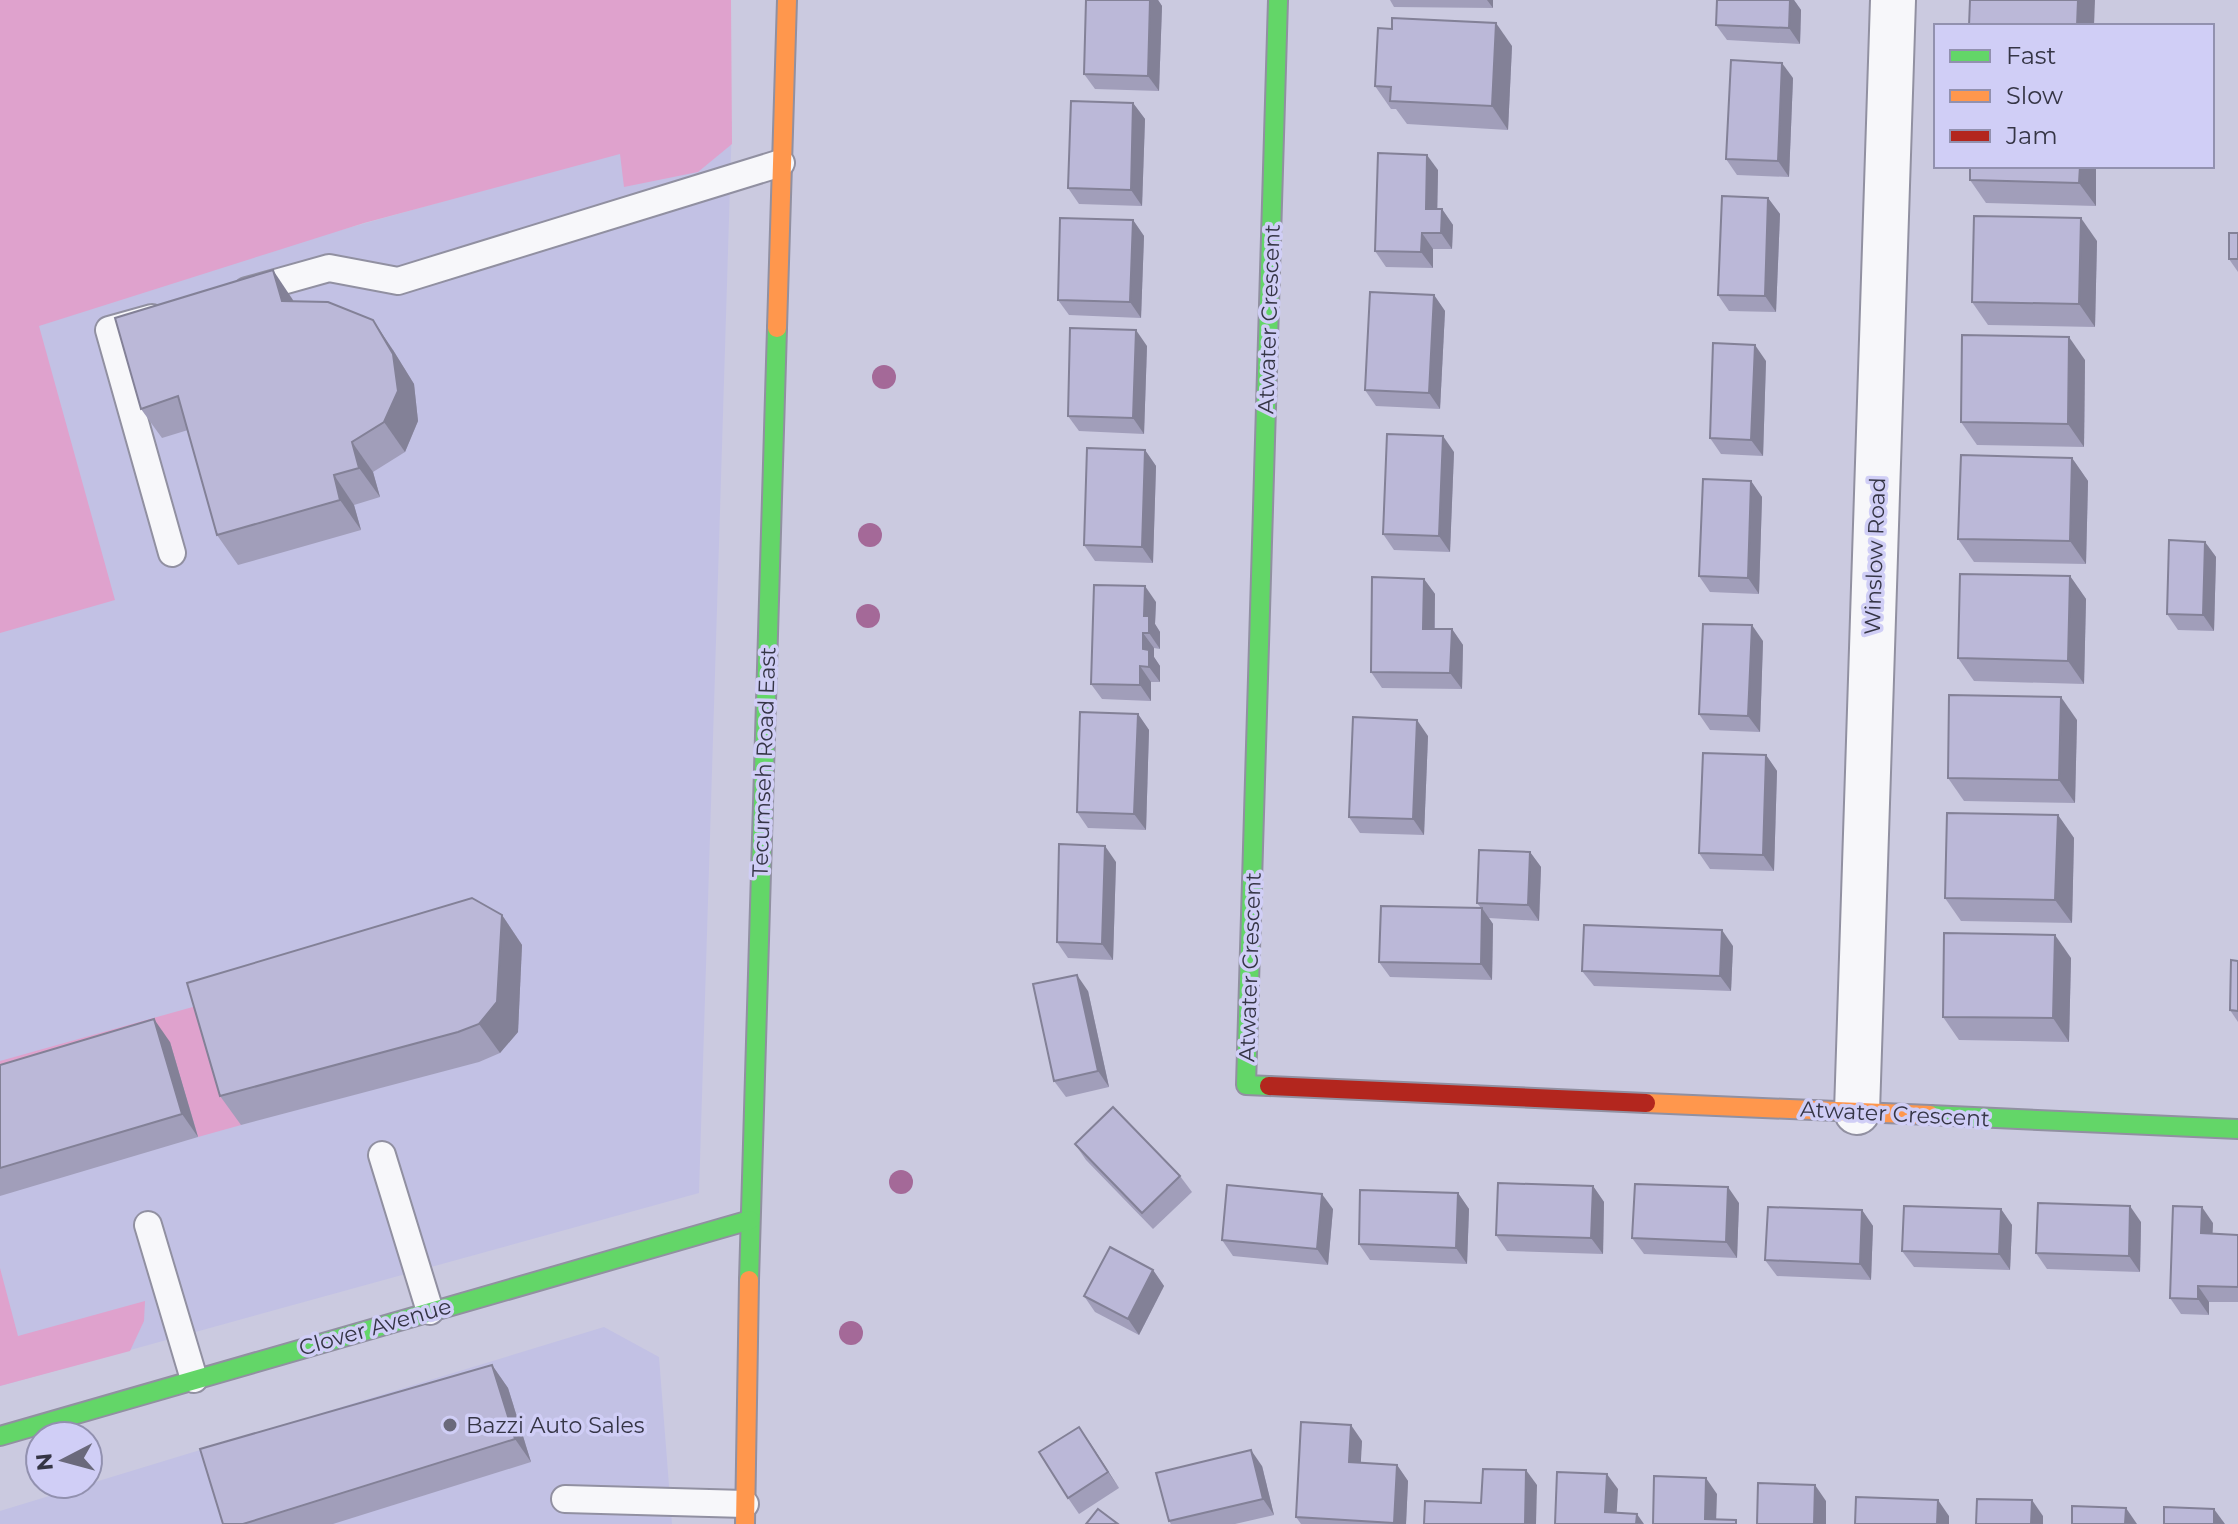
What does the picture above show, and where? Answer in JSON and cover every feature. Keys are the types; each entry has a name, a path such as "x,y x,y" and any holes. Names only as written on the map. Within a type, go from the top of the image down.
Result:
{"street":[{"name":"Tecumseh Road East","path":"745,1514 750,1220 787,0"},
{"name":"Atwater Crescent","path":"1278,0 1246,1085 2238,1129"},
{"name":"Winslow Road","path":"1857,1112 1893,0"},
{"name":"Clover Avenue","path":"0,1436 750,1220"}],"lane":[{"path":"226,297 329,268 398,281 781,163"},
{"path":"172,553 109,330 182,309"},
{"path":"382,1155 430,1311"},
{"path":"148,1225 194,1379"},
{"path":"565,1499 745,1514"}],"shaded area":[{"path":"0,0 731,0 732,144 698,172 624,187 620,154 364,223 39,326 115,600 0,633"},
{"path":"732,121 699,1193 0,1386 0,325"},
{"path":"207,1003 241,1125 198,1137 169,1042 0,1093 0,1061"},
{"path":"0,1268 18,1336 145,1301 144,1321 130,1351 0,1386"},
{"path":"604,1327 659,1357 672,1524 0,1524 0,1511 36,1500 104,1500 104,1479"}],"building":[{"path":"1086,0 1150,0 1148,76 1084,74"},
{"path":"1717,0 1790,0 1789,28 1716,25"},
{"path":"1970,0 2078,0 2077,24 1969,24"},
{"path":"1392,18 1496,23 1492,106 1390,101 1391,87 1375,86 1378,28 1392,29"},
{"path":"1731,60 1782,63 1778,161 1726,159"},
{"path":"1071,101 1133,103 1131,190 1068,188"},
{"path":"1378,153 1427,155 1426,209 1442,209 1441,233 1422,233 1421,252 1375,251"},
{"path":"1970,168 2080,168 2079,183 1970,180"},
{"path":"1722,196 1768,198 1765,296 1718,295"},
{"path":"1974,216 2081,218 2079,304 1972,302"},
{"path":"1060,218 1133,220 1130,302 1058,300"},
{"path":"2229,233 2238,233 2238,259 2229,259"},
{"path":"273,270 282,301 328,302 373,320 393,354 398,391 384,422 352,442 359,468 334,475 340,500 217,535 178,396 141,409 115,318"},
{"path":"1370,292 1434,295 1429,393 1365,390"},
{"path":"1070,328 1136,330 1133,418 1068,416"},
{"path":"1962,335 2069,337 2068,424 1961,422"},
{"path":"1713,343 1755,345 1751,440 1710,438"},
{"path":"1387,434 1443,436 1439,536 1383,534"},
{"path":"1087,448 1145,450 1142,547 1084,545"},
{"path":"1961,455 2072,458 2070,541 1958,539"},
{"path":"1703,479 1751,481 1748,578 1699,576"},
{"path":"2169,540 2205,542 2203,615 2167,614"},
{"path":"1960,574 2070,576 2068,661 1958,658"},
{"path":"1372,577 1424,579 1423,629 1452,629 1450,673 1371,672"},
{"path":"1094,585 1145,586 1144,616 1149,616 1149,633 1143,633 1143,649 1149,650 1149,667 1140,666 1140,685 1091,684"},
{"path":"1703,624 1752,625 1748,716 1699,714"},
{"path":"1949,695 2061,697 2059,780 1948,778"},
{"path":"1080,712 1138,714 1134,814 1077,812"},
{"path":"1353,717 1417,720 1413,819 1349,817"},
{"path":"1703,753 1766,755 1763,855 1699,853"},
{"path":"1947,813 2058,815 2055,900 1945,898"},
{"path":"1059,844 1105,846 1102,944 1057,942"},
{"path":"1479,850 1530,852 1528,905 1477,903"},
{"path":"472,898 502,915 497,1002 479,1024 220,1096 187,983"},
{"path":"1381,906 1482,908 1481,964 1379,962"},
{"path":"1584,925 1722,930 1720,976 1582,971"},
{"path":"1944,933 2055,935 2053,1018 1943,1017"},
{"path":"2231,960 2238,961 2238,1011 2230,1010"},
{"path":"1077,975 1098,1071 1054,1081 1033,984"},
{"path":"154,1019 182,1114 0,1168 0,1065"},
{"path":"1113,1107 1180,1176 1142,1213 1075,1144"},
{"path":"1498,1183 1593,1186 1591,1238 1496,1235"},
{"path":"1635,1184 1728,1187 1726,1242 1632,1238"},
{"path":"1227,1185 1322,1194 1317,1249 1222,1240"},
{"path":"1360,1190 1458,1193 1456,1248 1359,1244"},
{"path":"2038,1203 2130,1206 2129,1256 2036,1253"},
{"path":"1904,1206 2001,1209 1999,1254 1902,1251"},
{"path":"2173,1206 2202,1207 2201,1233 2238,1235 2238,1287 2198,1286 2198,1299 2170,1298"},
{"path":"1768,1207 1862,1210 1860,1264 1765,1260"},
{"path":"1110,1247 1153,1270 1128,1319 1084,1296"},
{"name":"Bazzi Auto Sales","path":"492,1365 515,1439 243,1524 223,1524 200,1449"},
{"path":"1301,1422 1351,1425 1349,1462 1397,1465 1394,1523 1296,1517"},
{"path":"1079,1427 1108,1472 1068,1498 1039,1452"},
{"path":"1251,1450 1263,1499 1169,1521 1156,1473"},
{"path":"1483,1469 1526,1470 1525,1524 1424,1524 1425,1501 1481,1503"},
{"path":"1557,1472 1607,1474 1605,1512 1637,1514 1636,1524 1555,1524"},
{"path":"1654,1476 1706,1478 1705,1519 1736,1520 1736,1524 1653,1524"},
{"path":"1758,1483 1815,1485 1814,1524 1757,1524"},
{"path":"1856,1497 1938,1500 1937,1524 1855,1524"},
{"path":"1977,1499 2032,1500 2031,1524 1976,1524"},
{"path":"2072,1506 2126,1508 2125,1524 2072,1524"},
{"path":"2164,1507 2214,1509 2214,1524 2164,1524"},
{"path":"1098,1509 1118,1524 1086,1524"}],"traffic: fast":[{"path":"1269,1086 1246,1085 1278,0"},
{"path":"749,1280 777,328"},
{"path":"1930,1115 2238,1129"},
{"path":"0,1436 750,1220"}],"traffic: slow":[{"path":"777,328 787,0"},
{"path":"1646,1103 1930,1115"},
{"path":"745,1524 749,1280"}],"traffic: jam":[{"path":"1269,1086 1646,1103"}],"place":[{"name":"Bazzi Auto Sales","path":"450,1425"}]}
